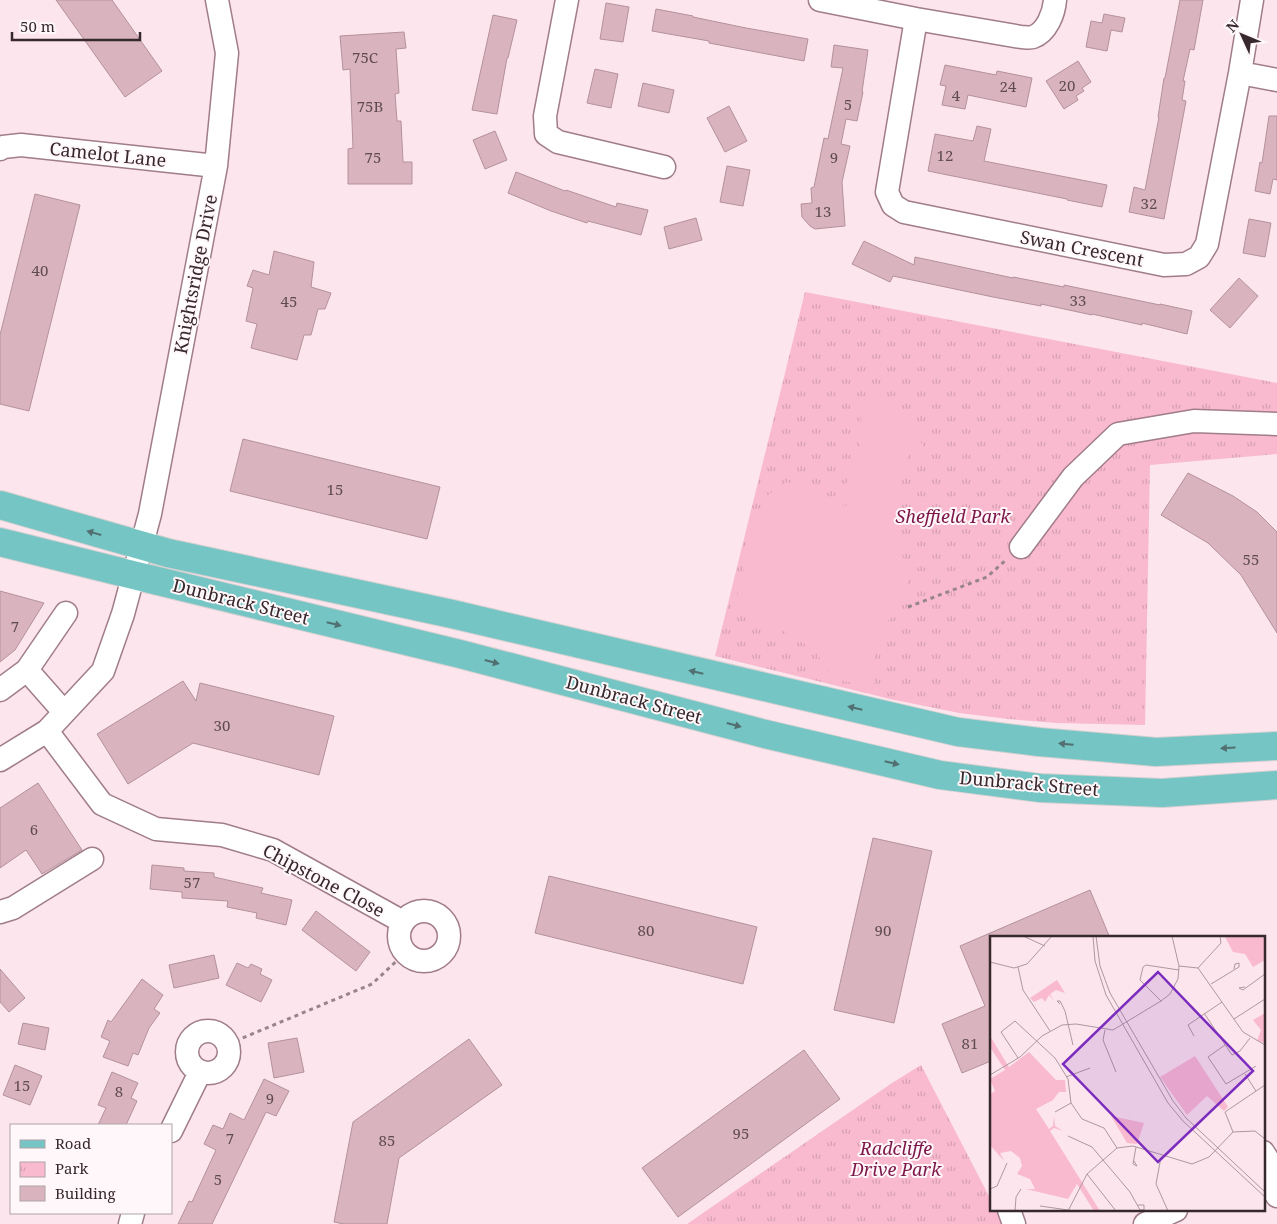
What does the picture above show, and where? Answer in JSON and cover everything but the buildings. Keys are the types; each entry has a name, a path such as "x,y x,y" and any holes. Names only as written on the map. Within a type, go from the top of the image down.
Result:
{"main road":[{"name":"Dunbrack Street","path":"0,505 177,555 452,614 958,732 1039,742 1156,752 1277,746"},
{"name":"Dunbrack Street","path":"0,542 460,654 765,734 940,775 1040,788 1162,793 1277,785"}],"street":[{"name":"Knightsridge Drive","path":"0,760 47,730 103,671 123,614 152,504 216,166 227,53 217,0"},
{"path":"567,0 545,116 546,134 558,142 664,167"},
{"path":"820,0 1021,37 1033,37 1045,29 1054,8 1055,0"},
{"name":"Swan Crescent","path":"916,19 888,192 893,205 904,212 1164,265 1186,264 1200,257 1206,244 1240,73 1252,0"},
{"path":"1240,73 1277,80"},
{"name":"Camelot Lane","path":"0,149 21,145 216,166"},
{"path":"1021,547 1072,477 1118,434 1194,421 1277,424"},
{"path":"0,690 27,670 66,613"},
{"path":"27,670 64,712"},
{"name":"Chipstone Close","path":"47,730 102,804 156,829 222,835 273,850 403,922"},
{"path":"0,912 13,908 92,859"},
{"name":"Chipstone Close","path":"422,911 436,914 442,919 448,933 448,940 442,954 428,961 419,961 405,953 400,946 399,930 408,917 422,911"},
{"path":"205,1031 219,1033 228,1044 230,1051 226,1065 214,1073 207,1074 194,1069 187,1057 189,1043 193,1037 205,1031"},
{"path":"172,1129 200,1072"},
{"path":"1268,1165 1277,1196"},
{"path":"1010,1212 1014,1224"},
{"path":"1145,1224 1172,1212"}],"path":[{"path":"908,607 987,577 1021,547"},
{"path":"228,1044 372,984 405,953"}],"green space":[{"name":"Sheffield Park","path":"805,292 1277,383 1277,454 1150,465 1145,725 1057,723 959,713 890,699 715,656"},
{"path":"872,399 889,404 901,413 918,436 924,448 908,455 899,481 895,541 910,571 905,592 896,613 885,624 871,671 875,683 868,686 834,679 813,648 767,621 751,616 737,607 738,589 745,566 755,516 768,495 787,482 817,493 837,504 846,506 848,497 846,484 854,468 862,431 861,415"},
{"name":"Radcliffe Drive Park","path":"921,1065 990,1198 990,1212 997,1212 1003,1224 687,1224"}]}
